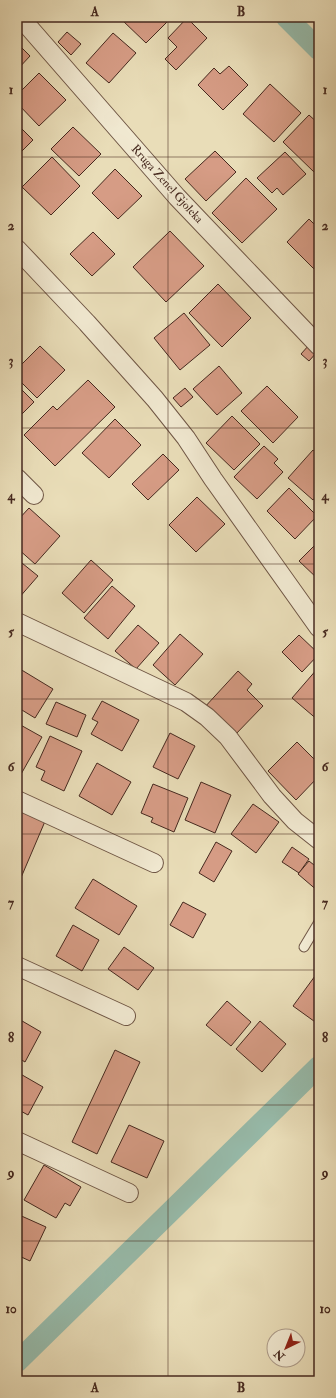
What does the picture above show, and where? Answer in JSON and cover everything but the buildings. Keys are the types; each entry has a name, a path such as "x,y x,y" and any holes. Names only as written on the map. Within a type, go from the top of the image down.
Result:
{"street":[{"name":"Rruga Zenel Gjoleka","path":"20,17 177,196 319,346"},
{"path":"17,249 87,323 155,399 186,438 213,479 319,628"},
{"path":"17,478 34,495"},
{"path":"17,622 186,702 207,717 228,737 272,796 294,821 319,840"},
{"path":"17,800 154,863"},
{"path":"17,966 126,1016"},
{"path":"17,1142 129,1193"}],"lane":[{"path":"304,947 319,922"}],"waterway":[{"path":"286,17 319,50"},
{"path":"17,1362 319,1066"}]}
